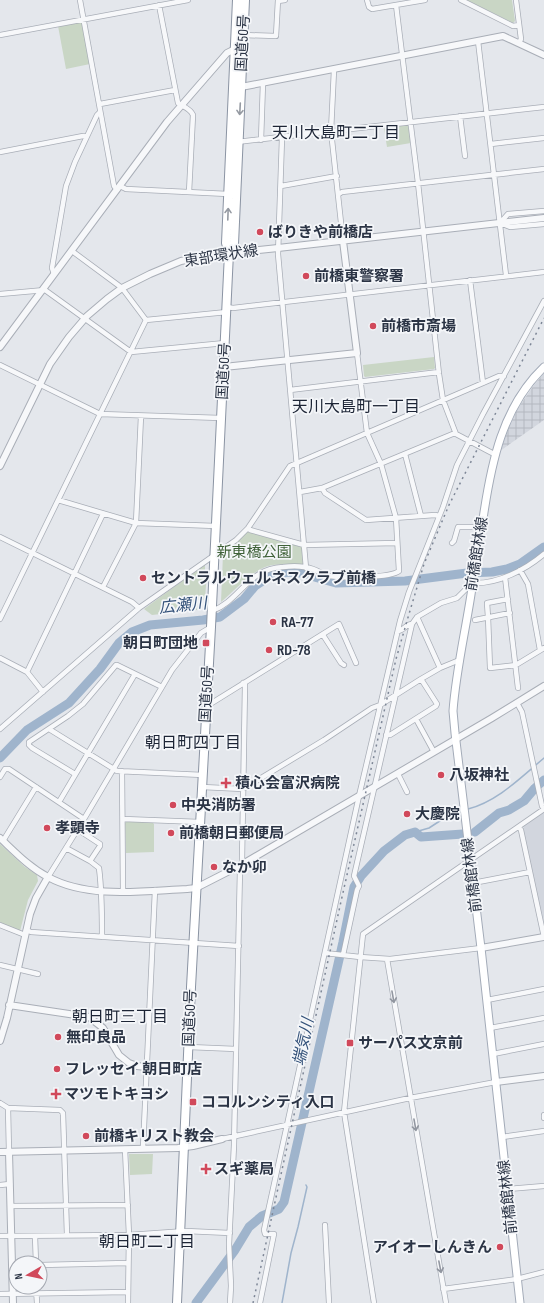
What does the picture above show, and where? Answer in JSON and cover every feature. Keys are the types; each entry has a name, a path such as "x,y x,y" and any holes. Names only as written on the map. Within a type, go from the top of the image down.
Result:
{"highway":[{"name":"国道50号","path":"177,1303 193,944 207,706 227,309 229,253 226,243 228,194 241,87 237,0"},
{"name":"国道50号","path":"229,253 234,244 235,142 239,50 243,35 245,0"}],"main road":[{"name":"前橋館林線","path":"520,1303 487,1000 453,711 494,454 505,424 514,408 527,387 544,367"}],"street":[{"path":"80,0 114,186 126,189 228,194"},
{"path":"0,36 188,0"},
{"path":"243,35 276,36 278,0 285,0"},
{"path":"367,0 369,7 372,9 425,0"},
{"path":"461,0 513,26 519,26"},
{"path":"516,0 521,39 519,43"},
{"path":"160,5 178,103 185,106 192,112 193,115 189,192"},
{"path":"396,5 443,400 455,433 494,454"},
{"path":"241,87 503,36 544,55"},
{"path":"478,41 506,275"},
{"path":"0,347 167,122 227,53 239,50"},
{"path":"212,611 220,607 251,579 263,571 279,567 311,568 328,576 338,577 363,577 397,573 399,569 396,518 381,464 367,433 331,131 334,70"},
{"path":"261,140 263,83"},
{"path":"100,104 175,90"},
{"path":"235,142 282,138 544,106"},
{"path":"54,274 52,268 66,186 86,137 100,112"},
{"path":"460,116 465,156"},
{"path":"0,152 83,136 86,137"},
{"path":"282,138 278,248 306,568"},
{"path":"491,144 544,138"},
{"path":"339,194 342,192 544,169"},
{"path":"281,186 337,176"},
{"path":"500,223 508,214 544,211"},
{"name":"東部環状線","path":"0,466 55,356 69,337 84,319 99,306 122,288 142,277 181,261 196,257 424,231 543,220"},
{"path":"72,251 122,288 146,320"},
{"path":"146,320 506,275 544,272"},
{"path":"470,280 483,382"},
{"path":"0,294 43,290 47,291 131,352 225,343"},
{"path":"260,1303 274,1240 274,1234 265,1234 264,1230 380,704 409,592 457,465 544,301"},
{"path":"0,619 146,320"},
{"path":"224,367 357,353"},
{"path":"0,365 100,414 221,418"},
{"path":"290,390 439,372"},
{"path":"0,729 139,608 236,540 248,528 288,468 483,382 499,376 504,376"},
{"path":"102,587 136,523 141,416"},
{"path":"300,492 322,488 455,433"},
{"path":"405,454 421,516"},
{"path":"322,488 325,493 366,520 439,516"},
{"path":"58,500 136,523 216,526"},
{"path":"26,672 103,514"},
{"path":"452,542 454,542 458,525 481,528"},
{"path":"248,528 250,530 304,545 397,542"},
{"path":"0,537 132,602 139,608"},
{"path":"342,955 359,886 354,876 412,624 417,617 441,603 457,598 473,582 491,581 505,576 520,570 544,554"},
{"path":"508,599 487,603 490,668 516,665 542,649 528,584 520,570"},
{"path":"505,576 518,688"},
{"path":"475,620 510,613"},
{"path":"417,617 440,668"},
{"path":"207,706 339,624 356,663"},
{"path":"398,631 401,631 409,624 412,624"},
{"path":"0,1041 25,933 36,898 178,661 201,633 211,626"},
{"path":"323,635 341,663 344,665"},
{"path":"0,658 26,672 43,692"},
{"path":"202,787 243,789 324,740 372,708 440,668 460,662"},
{"path":"75,774 29,746 31,741 83,704 116,665 162,687"},
{"path":"59,802 135,674"},
{"path":"386,735 390,735 436,706 437,704 422,679"},
{"path":"230,1303 229,1253 242,861 244,683"},
{"path":"36,787 2,839 22,859 48,877 72,886 101,891 196,888 241,865 398,774 544,686"},
{"path":"374,1303 344,1112 360,957 364,932 544,809 542,806 522,712 517,703"},
{"path":"416,719 434,752"},
{"path":"49,729 117,771 203,775"},
{"path":"0,777 6,769 10,769 84,819"},
{"path":"122,771 123,891"},
{"path":"398,774 407,792"},
{"path":"122,819 200,822"},
{"path":"325,953 386,959 481,948 544,937 519,826"},
{"path":"77,830 100,844 90,861"},
{"path":"66,848 90,861 99,868 102,895 102,937"},
{"path":"473,883 530,872"},
{"path":"142,1148 155,890"},
{"path":"0,925 25,933 31,932 239,946"},
{"path":"386,959 446,1303"},
{"path":"0,965 38,974"},
{"path":"487,1000 544,989"},
{"path":"9,1005 89,1017 103,1028 119,1055 129,1063 146,1067 187,1069"},
{"path":"490,1028 544,1018"},
{"path":"493,1054 544,1044"},
{"path":"189,1047 236,1048"},
{"path":"0,1152 183,1148 410,1098 496,1082 544,1076"},
{"path":"0,1102 8,1108 60,1110 63,1113 67,1235"},
{"path":"8,1108 12,1255"},
{"path":"502,1137 544,1131"},
{"path":"125,1149 129,1235 128,1303"},
{"path":"0,1185 10,1184"},
{"path":"508,1189 544,1186"},
{"path":"10,1206 128,1205"},
{"path":"325,1225 329,1303"},
{"path":"0,1236 129,1235 179,1233 186,1231 230,1233"},
{"path":"35,1236 36,1255"},
{"path":"48,1264 128,1263"},
{"path":"444,1289 517,1278 544,1272"},
{"path":"48,1293 128,1292"}],"shaded area":[{"path":"544,373 544,420 500,451 518,408"},
{"path":"544,812 544,925 523,830 524,826"}],"green space":[{"path":"466,0 512,0 515,21 513,23"},
{"path":"82,22 90,64 66,69 58,26"},
{"path":"407,124 409,126 411,143 387,147 385,127"},
{"path":"434,357 434,369 364,376 363,365"},
{"name":"新東橋公園","path":"248,531 301,545 303,548 304,564 272,565 265,567 251,575 221,602 223,554"},
{"name":"新東橋公園","path":"205,564 205,570 207,570 205,600 198,600 197,610 152,615 144,609"},
{"path":"127,821 152,822 154,824 154,852 126,853 125,823"},
{"path":"0,844 25,867 37,875 38,881 28,900 20,931 0,923"},
{"path":"129,1154 153,1154 152,1174 130,1175"}],"waterway":[{"name":"広瀬川","path":"0,758 27,730 69,703 100,669 119,643 132,632 150,625 220,617 244,599 255,586 270,576 288,572 300,573 336,583 405,581 467,573 492,572 507,569 520,564 544,547"},
{"path":"468,809 499,795 544,758"},
{"name":"端気川","path":"475,832 499,813 509,810 524,801 544,780"},
{"path":"415,832 429,828 449,815 462,811"},
{"name":"端気川","path":"196,1303 235,1250 249,1227 262,1216 279,1209 284,1202 354,887 361,876 384,851 405,835 415,832 421,837 463,834"},
{"path":"282,1303 291,1253 307,1187 306,1185"}],"railway":[{"path":"253,1303 342,897 396,659 409,614 424,564 449,505 544,318"}],"place":[{"name":"ばりきや前橋店","path":"260,232"},
{"name":"前橋東警察署","path":"306,276"},
{"name":"前橋市斎場","path":"373,326"},
{"name":"セントラルウェルネスクラブ前橋","path":"143,578"},
{"name":"RA-77","path":"273,622"},
{"name":"朝日町団地","path":"206,643"},
{"name":"RD-78","path":"269,650"},
{"name":"八坂神社","path":"441,775"},
{"name":"積心会富沢病院","path":"226,783"},
{"name":"中央消防署","path":"173,805"},
{"name":"大慶院","path":"407,814"},
{"name":"孝顕寺","path":"47,828"},
{"name":"前橋朝日郵便局","path":"171,833"},
{"name":"なか卯","path":"214,867"},
{"name":"無印良品","path":"58,1037"},
{"name":"サーパス文京前","path":"350,1043"},
{"name":"フレッセイ 朝日町店","path":"57,1069"},
{"name":"マツモトキヨシ","path":"56,1094"},
{"name":"ココルンシティ入口","path":"193,1102"},
{"name":"前橋キリスト教会","path":"86,1136"},
{"name":"スギ薬局","path":"206,1169"},
{"name":"アイオーしんきん","path":"500,1247"}],"district":[{"name":"天川大島町二丁目","path":"336,133"},
{"name":"天川大島町一丁目","path":"356,407"},
{"name":"朝日町四丁目","path":"193,743"},
{"name":"朝日町三丁目","path":"120,1017"},
{"name":"朝日町二丁目","path":"147,1242"}]}
